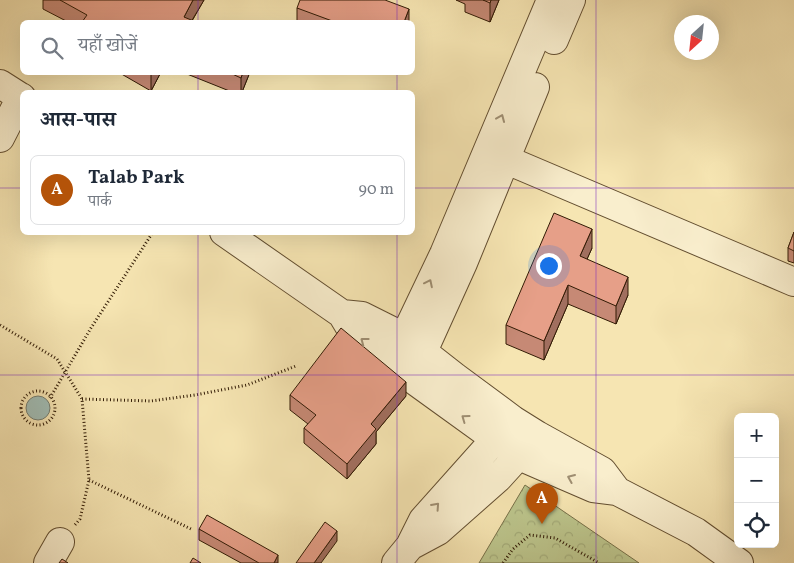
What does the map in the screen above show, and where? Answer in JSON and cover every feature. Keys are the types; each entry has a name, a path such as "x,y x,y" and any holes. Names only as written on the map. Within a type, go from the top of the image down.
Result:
{"street":[{"path":"496,155 551,0"},
{"path":"401,371 413,344 444,254 496,155 571,0"},
{"path":"0,138 14,93"},
{"path":"496,155 794,282"},
{"path":"228,235 342,314 354,334 494,440 519,456 593,488 617,491 696,532 739,563"},
{"path":"342,314 362,316 413,344 512,420 602,471 617,491"},
{"path":"403,555 423,520 512,420"},
{"path":"403,555 438,532 498,478 537,435"}],"path":[{"path":"50,398 151,235"},
{"path":"0,326 57,359 82,399 89,480 80,519 54,552"},
{"path":"82,399 151,401 168,399 247,385 296,366"},
{"path":"33,392 46,393 50,398 55,403 53,417 43,425 28,423 21,414 24,399 33,392"},
{"path":"89,480 191,529"},
{"path":"504,563 513,549 530,535 555,538 600,563"}],"green space":[{"path":"525,485 639,563 479,563"}],"water":[{"path":"38,396 47,399 50,408 47,417 38,420 29,417 26,408 29,399"}],"building":[{"path":"60,0 193,0 184,17 191,20 83,20 87,15"},
{"path":"300,0 385,0 409,9 405,20 330,20 297,8"},
{"path":"554,213 592,229 580,256 628,277 616,306 568,285 544,341 506,325"},
{"path":"794,232 794,251 788,248"},
{"path":"341,328 406,382 371,424 376,429 347,464 304,428 316,415 290,395"},
{"path":"207,515 278,555 274,563 259,563 199,529"},
{"path":"325,522 337,531 314,563 296,563"},
{"path":"193,558 201,563 190,563"},
{"path":"62,559 68,563 59,563"}],"place":[{"name":"Talab Park","path":"542,524"}]}
